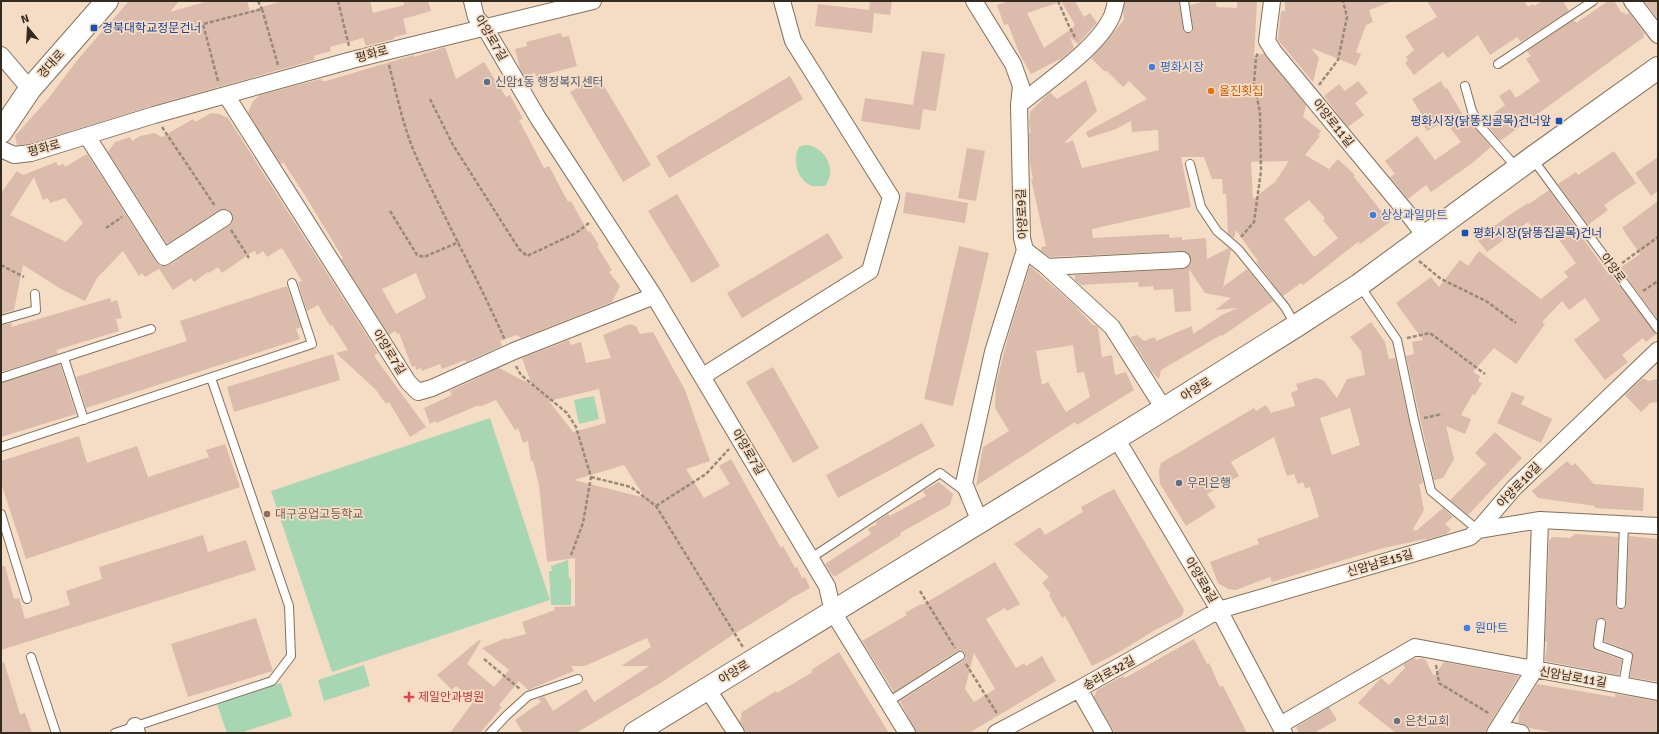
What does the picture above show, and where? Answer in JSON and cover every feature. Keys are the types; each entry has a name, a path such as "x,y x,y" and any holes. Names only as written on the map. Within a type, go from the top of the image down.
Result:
{"main road":[{"name":"경대로","path":"1,132 30,89 107,1"},
{"name":"아양로","path":"635,733 1164,409 1296,326 1359,285 1524,163 1658,68"}],"street":[{"name":"아양로7길","path":"472,1 476,16 484,26 538,118 654,296 811,558 827,586 833,612"},
{"name":"평화로","path":"1,148 14,155 31,154 154,115 282,79 484,26 593,1"},
{"path":"703,376 870,270 891,197 793,41 782,1"},
{"name":"아양로9길","path":"974,1 1013,64 1021,86 1019,105 1022,238 1024,250 1047,267 1112,327 1164,409"},
{"path":"1019,105 1069,65 1099,36 1113,15 1116,1"},
{"path":"1269,43 1267,41 1272,1"},
{"path":"1632,1 1658,35"},
{"name":"아양로11길","path":"1269,43 1425,236"},
{"path":"1,55 30,89"},
{"name":"아양로7길","path":"224,95 408,382 418,392 432,388 510,353 654,296"},
{"path":"87,136 164,257 224,218"},
{"path":"980,522 964,482 993,352 1024,250"},
{"path":"1047,267 1182,260"},
{"name":"아양로10길","path":"1478,530 1514,488 1658,350"},
{"name":"아양로8길","path":"1116,438 1220,610 1282,729 1415,647 1536,668"},
{"path":"1536,668 1540,520"},
{"name":"신암남로15길","path":"1220,610 1470,537 1478,530 1540,520 1658,526"},
{"name":"송라로32길","path":"996,733 1079,689 1220,610"},
{"path":"833,612 907,733"},
{"name":"신암남로11길","path":"1499,728 1536,668 1658,692"},
{"path":"707,688 736,733"},
{"path":"1079,689 1104,733"},
{"path":"1499,728 1521,733"}],"lane":[{"path":"1184,1 1188,28"},
{"path":"1498,64 1593,1"},
{"path":"1465,86 1472,111 1480,126 1524,163"},
{"name":"아양로","path":"1524,163 1613,269 1658,329"},
{"path":"1190,164 1201,207 1217,230 1238,248 1285,307 1296,326"},
{"path":"1,447 312,344 292,283"},
{"path":"1359,285 1397,340 1431,491 1478,530"},
{"path":"1,320 36,310 34,294"},
{"path":"1,378 151,329"},
{"path":"64,358 84,420"},
{"path":"115,733 136,730 272,681 291,656 288,606 211,378"},
{"path":"811,558 940,474 963,490 967,489"},
{"path":"1,514 27,599"},
{"path":"1621,604 1624,524"},
{"name":"신암남로11길","path":"1601,623 1598,645 1628,656 1624,686"},
{"path":"888,702 960,656"},
{"path":"31,657 56,733"},
{"path":"490,733 528,696 578,679"}],"path":[{"path":"258,1 262,9 282,79"},
{"path":"338,1 352,60"},
{"path":"1058,1 1068,26 1083,52"},
{"path":"1309,94 1319,85 1338,60 1347,17 1343,1"},
{"path":"224,95 203,24 262,9"},
{"path":"1234,245 1254,222 1261,171 1260,112 1254,84 1256,57 1258,52 1269,43"},
{"path":"385,51 405,123 416,154 521,375 567,413 576,427 591,477 582,523 571,555"},
{"path":"430,100 454,145 520,249 527,256 576,233 601,215"},
{"path":"154,115 224,218 249,258"},
{"path":"390,211 417,255 424,257 459,242"},
{"path":"1613,269 1658,237"},
{"path":"1407,250 1441,279 1486,301 1516,323"},
{"path":"1,265 24,277"},
{"path":"1635,298 1658,281"},
{"path":"1397,340 1430,333 1485,374"},
{"path":"1414,420 1442,414"},
{"path":"656,506 706,474 739,437"},
{"path":"591,477 631,487 656,506 752,661"},
{"path":"1444,651 1436,664 1440,683 1499,728"},
{"path":"484,659 528,696"}],"green space":[{"path":"805,145 812,146 824,154 830,166 829,180 825,186 812,186 799,175 796,163 797,152 799,147"},
{"path":"594,396 599,419 579,424 574,400"},
{"path":"490,418 550,600 332,672 271,491"},
{"path":"568,560 569,579 571,579 571,605 551,605 549,571 552,571 551,566"},
{"path":"364,665 370,686 324,701 318,680"},
{"path":"281,683 292,716 240,733 227,733 217,704"}],"building":[{"path":"129,1 179,1 170,12 208,1 247,1 250,11 281,1 370,1 373,13 404,5 403,1 428,1 431,11 403,19 407,34 394,37 394,39 366,46 363,38 330,47 331,51 314,56 315,60 151,106 29,144 17,145 15,136 47,100 79,58"},
{"path":"870,1 892,1 890,15 874,13 872,33 815,26 818,4 869,10"},
{"path":"1009,1 1056,1 1057,3 1027,13 1044,48 1075,25 1061,1 1075,1 1084,17 1090,13 1097,23 1078,44 1070,37 1074,48 1062,58 1031,74 1019,53 1008,24 1004,25 997,5"},
{"path":"1125,1 1179,1 1183,29 1184,32 1188,33 1192,32 1193,28 1190,5 1207,1 1215,1 1217,7 1237,8 1237,1 1257,1 1254,57 1264,53 1306,105 1303,117 1321,131 1318,135 1320,136 1305,155 1329,169 1338,159 1355,175 1354,177 1390,222 1360,244 1358,242 1303,285 1301,283 1283,296 1256,262 1258,261 1236,230 1234,238 1228,234 1226,194 1223,194 1222,179 1212,179 1204,157 1181,157 1191,207 1092,229 1093,238 1169,234 1169,238 1182,237 1182,240 1206,238 1207,259 1229,248 1231,250 1223,287 1247,269 1273,301 1222,336 1221,335 1161,370 1159,379 1153,373 1130,337 1137,335 1144,341 1155,337 1156,341 1192,326 1193,334 1222,315 1238,308 1215,310 1231,298 1205,293 1189,269 1191,311 1175,312 1173,289 1154,290 1153,286 1139,287 1138,282 1099,284 1098,282 1098,284 1081,285 1075,280 1075,275 1182,269 1190,265 1191,259 1187,252 1182,251 1050,257 1041,251 1041,247 1046,246 1031,179 1033,179 1030,163 1030,112 1050,92 1057,99 1086,80 1097,111 1065,142 1067,143 1073,140 1082,168 1159,150 1158,130 1132,132 1131,121 1116,129 1088,138 1086,132 1147,99 1129,81 1123,87 1091,58 1124,20 1123,12","holes":["1289,161 1275,182 1253,199 1251,162","1309,200 1325,218 1323,220 1338,238 1314,257 1284,219"]},
{"path":"1285,1 1390,2 1369,10 1373,22 1366,25 1356,52 1361,54 1356,66 1311,48 1319,58 1313,82 1278,40 1281,11 1285,11"},
{"path":"1427,1 1524,1 1528,7 1533,4 1534,6 1542,1 1563,1 1569,11 1521,42 1517,37 1490,55 1478,35 1448,58 1443,52 1414,75 1405,63 1408,60 1406,57 1414,50 1405,36 1437,17"},
{"path":"1608,1 1614,1 1622,13 1624,12 1626,15 1629,13 1645,34 1643,35 1644,37 1500,141 1484,121 1505,105 1499,96 1510,89 1516,98 1540,81 1526,59 1531,56 1527,51 1574,20 1576,23"},
{"path":"1644,1 1658,1 1658,19"},
{"path":"561,33 562,37 569,36 577,66 536,77 535,73 524,76 520,69 515,49 527,46 526,42"},
{"path":"445,47 456,79 484,62 506,97 510,95 523,119 519,120 544,168 549,166 568,202 571,201 588,232 590,231 599,245 597,246 612,270 609,272 620,286 612,302 521,338 517,335 500,341 502,346 466,362 465,360 442,369 440,364 422,371 421,368 416,370 415,366 412,367 399,333 397,334 395,331 389,335 341,259 343,258 301,189 283,162 281,164 248,113 253,101 260,95 321,79 322,81 326,81 414,55 414,57","holes":["416,273 426,298 396,314 382,289"]},
{"path":"922,51 945,54 936,111 923,109 920,130 861,121 865,98 913,105"},
{"path":"598,76 651,165 623,182 570,92"},
{"path":"790,76 803,99 669,178 656,156"},
{"path":"1358,81 1368,93 1355,103 1364,115 1348,127 1324,96 1339,84 1345,91"},
{"path":"1441,81 1445,89 1447,88 1464,117 1466,116 1491,147 1471,164 1431,192 1426,185 1408,199 1390,177 1395,174 1385,161 1417,136 1435,160 1461,142 1445,121 1427,131 1419,117 1422,115 1412,99"},
{"path":"211,113 219,114 228,118 378,353 374,356 426,427 410,437 389,402 386,404 376,390 336,353 348,350 332,325 330,326 318,305 307,311 298,283 302,281 282,248 267,257 263,251 257,255 255,251 252,252 222,273 218,267 194,282 191,278 173,290 159,269 145,277 142,273 139,276 123,251 97,278 85,301 61,289 23,265 14,310 1,314 1,193 17,171 23,175 56,162 58,166 64,164 65,167 87,154 160,266 169,265 229,226 233,218 232,213 228,209 223,209 167,244 108,152 115,142 130,137 132,141 140,136 154,133 162,137 193,119 195,122","holes":["34,177 43,200 48,198 50,203 65,198 83,223 66,242 10,215"]},
{"path":"967,148 985,151 976,201 958,198"},
{"path":"1614,151 1636,183 1604,205 1608,210 1588,225 1558,184 1576,172 1578,175"},
{"path":"1658,157 1658,191 1651,196 1635,173"},
{"path":"1549,190 1609,275 1611,274 1656,334 1646,342 1643,338 1622,355 1628,362 1605,380 1574,340 1600,320 1585,298 1569,310 1562,301 1542,322 1545,324 1516,364 1494,348 1473,372 1480,376 1478,381 1482,383 1475,395 1473,394 1461,415 1471,419 1465,434 1446,426 1454,459 1443,478 1434,480 1406,356 1414,354 1412,342 1423,340 1396,303 1431,277 1439,287 1460,260 1468,266 1479,251 1541,299 1568,277 1564,272 1576,263 1552,230 1540,239 1528,222 1487,252 1477,239 1508,216"},
{"path":"906,192 968,203 965,223 903,213"},
{"path":"677,194 720,266 692,283 648,211"},
{"path":"1658,201 1658,320 1620,268 1640,254 1622,228"},
{"path":"828,233 843,258 742,318 727,293"},
{"path":"959,246 989,253 953,406 924,399"},
{"path":"1030,266 1073,304 1093,325 1098,327 1102,357 1112,355 1115,375 1126,372 1134,390 1077,425 1075,422 976,486 983,447 1009,431 995,408 996,384 1008,337","holes":["1073,345 1077,373 1084,372 1090,397 1066,412 1048,382 1042,385 1036,351"]},
{"path":"287,286 301,327 296,329 300,339 86,408 76,377 187,341 180,321"},
{"path":"110,298 111,302 117,300 122,318 116,319 119,331 56,350 58,354 1,372 1,325 12,323 11,327"},
{"path":"1371,322 1385,342 1389,359 1395,358 1423,483 1419,484 1424,510 1413,529 1416,531 1443,508 1453,517 1445,524 1451,530 1446,534 1425,540 1383,548 1272,582 1270,577 1236,590 1228,589 1218,583 1210,562 1259,544 1257,539 1319,517 1310,487 1305,488 1303,482 1298,484 1294,474 1287,476 1274,437 1231,462 1239,476 1207,494 1216,507 1186,526 1160,484 1159,471 1161,463 1254,408 1256,411 1266,405 1271,413 1295,406 1291,393 1298,390 1296,384 1316,378 1323,380 1337,398 1347,379 1365,375 1361,351 1350,337","holes":["1350,408 1360,445 1332,455 1320,418"]},
{"path":"630,324 636,326 640,334 653,332 685,390 710,461 686,469 704,498 730,484 719,466 731,459 781,548 783,546 795,568 797,567 802,578 805,577 810,588 731,636 662,682 576,733 523,733 515,720 541,702 538,699 544,696 553,711 586,689 594,702 649,666 621,666 651,647 647,638 585,666 571,666 574,671 528,690 519,681 499,705 502,707 480,733 450,733 474,701 456,686 452,690 437,675 479,640 481,641 467,664 494,687 509,670 482,648 506,638 526,634 522,622 555,610 554,607 575,606 575,558 547,562 539,485 533,461 531,461 528,441 523,443 518,428 515,430 496,400 430,424 424,408 452,395 450,391 499,368 532,385 522,358 569,340 571,345 581,342 586,363 611,358 603,335","holes":["599,389 606,423 573,432 549,401","624,465 645,498 574,480"]},
{"path":"333,354 340,380 234,412 227,387"},
{"path":"60,364 76,414 1,437 1,383"},
{"path":"773,367 819,448 793,463 746,382"},
{"path":"1642,379 1648,381 1658,379 1658,402 1650,403 1641,412 1625,395"},
{"path":"1512,392 1525,397 1521,404 1552,419 1541,443 1497,423"},
{"path":"922,423 935,446 838,498 826,475"},
{"path":"1495,432 1522,458 1468,515 1450,500 1486,464 1475,453"},
{"path":"79,436 87,463 137,446 148,477 209,457 206,450 225,444 240,487 26,559 1,483 1,461"},
{"path":"1567,461 1572,466 1575,463 1594,484 1644,488 1643,511 1595,508 1595,506 1538,498 1532,491"},
{"path":"939,482 953,494 950,505 900,533 901,535 834,577 825,564 871,534 868,529 877,524 876,522 888,514 890,516 926,496 923,491"},
{"path":"1114,489 1184,610 1182,616 1092,666 1065,616 1062,618 1049,595 1051,594 1042,583 1049,577 1014,544 1040,527 1045,535 1083,512 1081,507"},
{"path":"1575,534 1618,537 1616,607 1620,609 1624,609 1626,604 1629,536 1658,539 1658,682 1630,677 1633,654 1630,651 1604,641 1606,621 1602,618 1599,618 1596,622 1593,646 1596,650 1622,660 1619,675 1545,661 1547,642 1545,642 1549,541 1552,537 1570,538"},
{"path":"203,535 208,552 246,540 256,570 1,650 1,566 5,566 14,599 19,598 25,619 70,605 66,591 102,579 99,567"},
{"path":"995,562 1020,604 1007,611 1005,608 986,619 1016,668 1024,663 1026,666 1042,656 1056,681 969,733 916,733 900,701 963,661 965,658 965,653 962,651 957,651 894,692 862,641 907,615 905,613 921,604 922,605","holes":["974,653 995,689 974,702 965,689"]},
{"path":"256,618 273,671 188,697 171,644"},
{"path":"1194,639 1207,664 1209,663 1220,687 1223,686 1247,733 1115,733 1094,697 1097,690 1123,676 1125,678"},
{"path":"839,652 889,733 747,733 740,722 742,712 776,691 777,693 813,672 811,670"},
{"path":"1415,658 1416,660 1422,658 1425,659 1434,676 1444,662 1519,676 1484,733 1396,733 1358,703 1381,678 1389,685 1405,668 1403,665"},
{"path":"4,662 20,714 25,713 32,733 1,733 1,663"},
{"path":"1537,684 1615,697 1615,694 1658,701 1658,733 1556,733 1529,728 1518,723 1520,711"},
{"path":"1329,707 1337,720 1314,733 1299,733 1296,727"}],"place":[{"name":"경북대학교정문건너","path":"94,28"},
{"name":"평화시장","path":"1152,67"},
{"name":"신암1동 행정복지센터","path":"487,82"},
{"name":"울진횟집","path":"1211,91"},
{"name":"평화시장(닭똥집골목)건너앞","path":"1559,121"},
{"name":"상상과일마트","path":"1373,215"},
{"name":"평화시장(닭똥집골목)건너","path":"1465,233"},
{"name":"우리은행","path":"1179,483"},
{"name":"대구공업고등학교","path":"267,514"},
{"name":"원마트","path":"1467,628"},
{"name":"제일안과병원","path":"409,697"},
{"name":"은천교회","path":"1397,721"}]}
